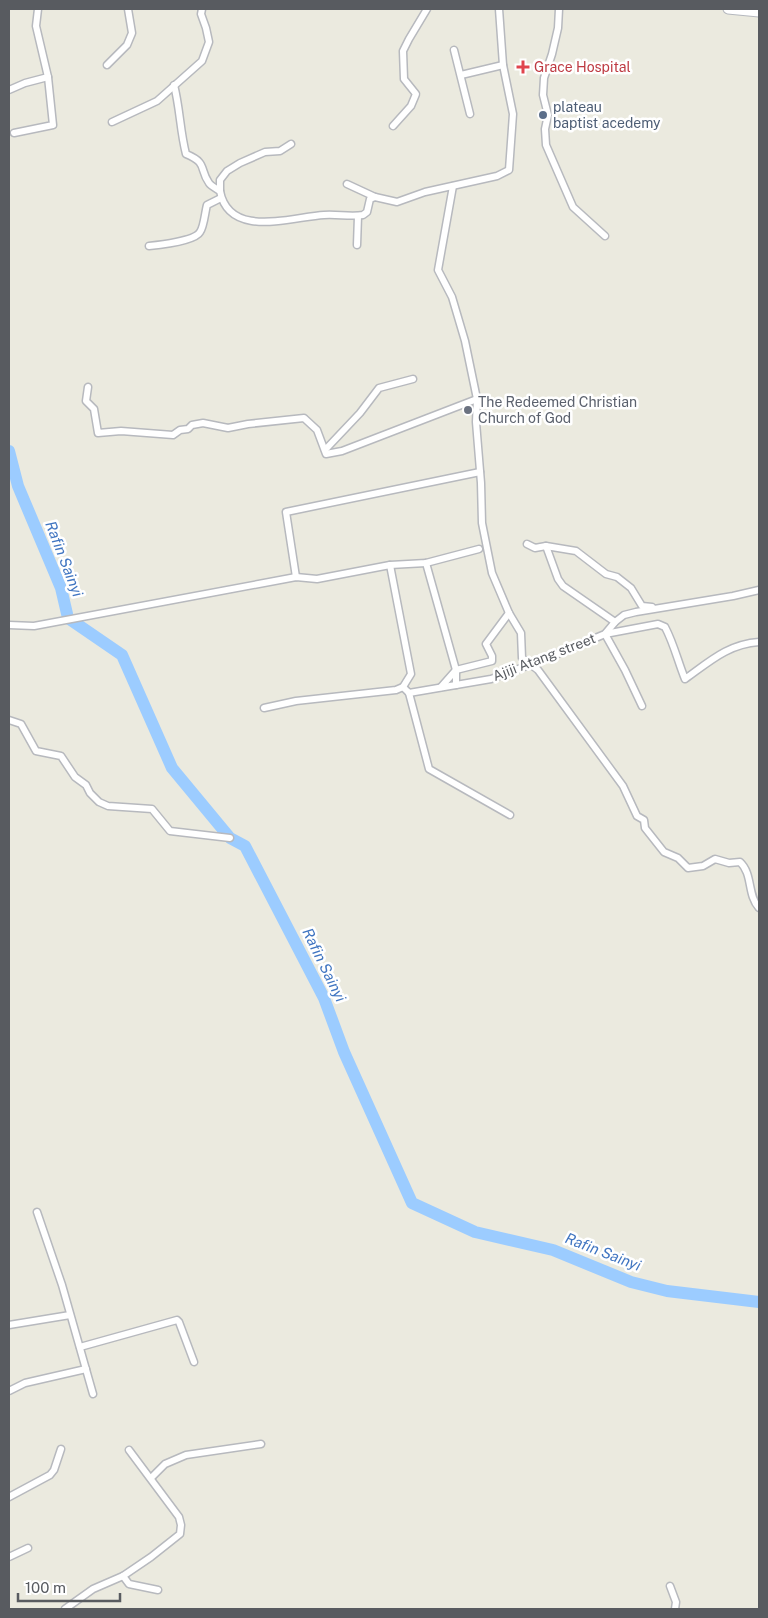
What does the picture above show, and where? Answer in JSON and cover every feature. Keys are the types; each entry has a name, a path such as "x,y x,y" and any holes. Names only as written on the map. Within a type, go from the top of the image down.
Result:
{"main road":[{"path":"728,9 759,12"}],"street":[{"path":"14,133 53,125 48,77 36,26 38,9"},
{"path":"107,65 127,45 132,33 128,9"},
{"path":"112,122 156,101 202,62 209,42 201,14 202,9"},
{"path":"393,126 414,101 416,94 404,79 404,51 409,38 427,9"},
{"path":"347,184 375,197 397,202 497,176 509,170 513,114 503,65 499,9"},
{"path":"559,9 558,28 544,78 543,95 548,115 545,129 546,145 573,207 605,236"},
{"path":"454,50 462,75 470,114"},
{"path":"462,75 503,65"},
{"path":"9,90 26,82 48,77"},
{"path":"174,86 186,154 198,160 204,168 210,184 221,194 231,212 240,218 257,222 324,215 358,216 367,212 370,199 375,197"},
{"path":"221,194 220,180 240,162 265,152 280,151 291,144"},
{"path":"453,186 438,270 452,297 465,340 477,399 476,422 482,523 492,573 508,612 521,633 522,658 538,670 623,786 637,816 644,820 645,828 664,852 678,858 688,868 703,866 715,859 729,863 740,862 746,868 755,903 759,908"},
{"path":"148,246 177,243 196,235 200,232 207,205 221,194"},
{"path":"357,245 358,216"},
{"path":"325,450 360,413 379,388 412,379"},
{"path":"88,387 86,401 94,409 98,433 121,431 174,435 180,430 188,429 192,425 203,423 228,428 304,418 317,430 326,454 342,451 477,399"},
{"path":"296,577 286,512 480,472"},
{"path":"527,544 535,548 546,546 576,551 606,574 617,577 631,588 642,606 660,608"},
{"path":"546,546 558,579 563,586 614,622"},
{"path":"9,625 34,626 296,577 317,579 390,565 426,563 479,549"},
{"path":"426,563 456,670 456,684"},
{"path":"264,708 296,701 396,690 403,687 411,674 390,565"},
{"name":"Ajiji Atang street","path":"409,693 490,678 605,634 614,622 636,612 759,590"},
{"path":"442,687 456,670 492,661 492,656 486,644 508,612"},
{"path":"642,706 605,634 658,624 666,627 685,679 724,651 745,643 759,642"},
{"path":"403,687 409,693 429,769 510,815"},
{"path":"9,720 21,724 36,751 61,756 75,777 86,785 99,802 108,806 152,809 170,832 230,838"},
{"path":"37,1212 93,1394"},
{"path":"9,1325 70,1315"},
{"path":"80,1348 177,1320 194,1362"},
{"path":"9,1392 25,1384 86,1369"},
{"path":"151,1478 165,1464 186,1455 261,1444"},
{"path":"9,1497 50,1475 56,1466 61,1449"},
{"path":"65,1609 93,1589 123,1576 151,1558 180,1534 181,1525 179,1517 129,1450"},
{"path":"9,1557 28,1548"},
{"path":"123,1576 129,1584 158,1590"},
{"path":"670,1586 676,1602 675,1609"}],"waterway":[{"name":"Rafin Sainyi","path":"9,451 18,486 61,588 68,618 122,655 172,768 230,838 245,846 324,998 344,1052 412,1203 475,1232 553,1250 631,1282 667,1291 759,1302"}],"place":[{"name":"Grace Hospital","path":"523,67"},
{"name":"plateau baptist acedemy","path":"543,115"},
{"name":"The Redeemed Christian Church of God","path":"468,410"}]}
